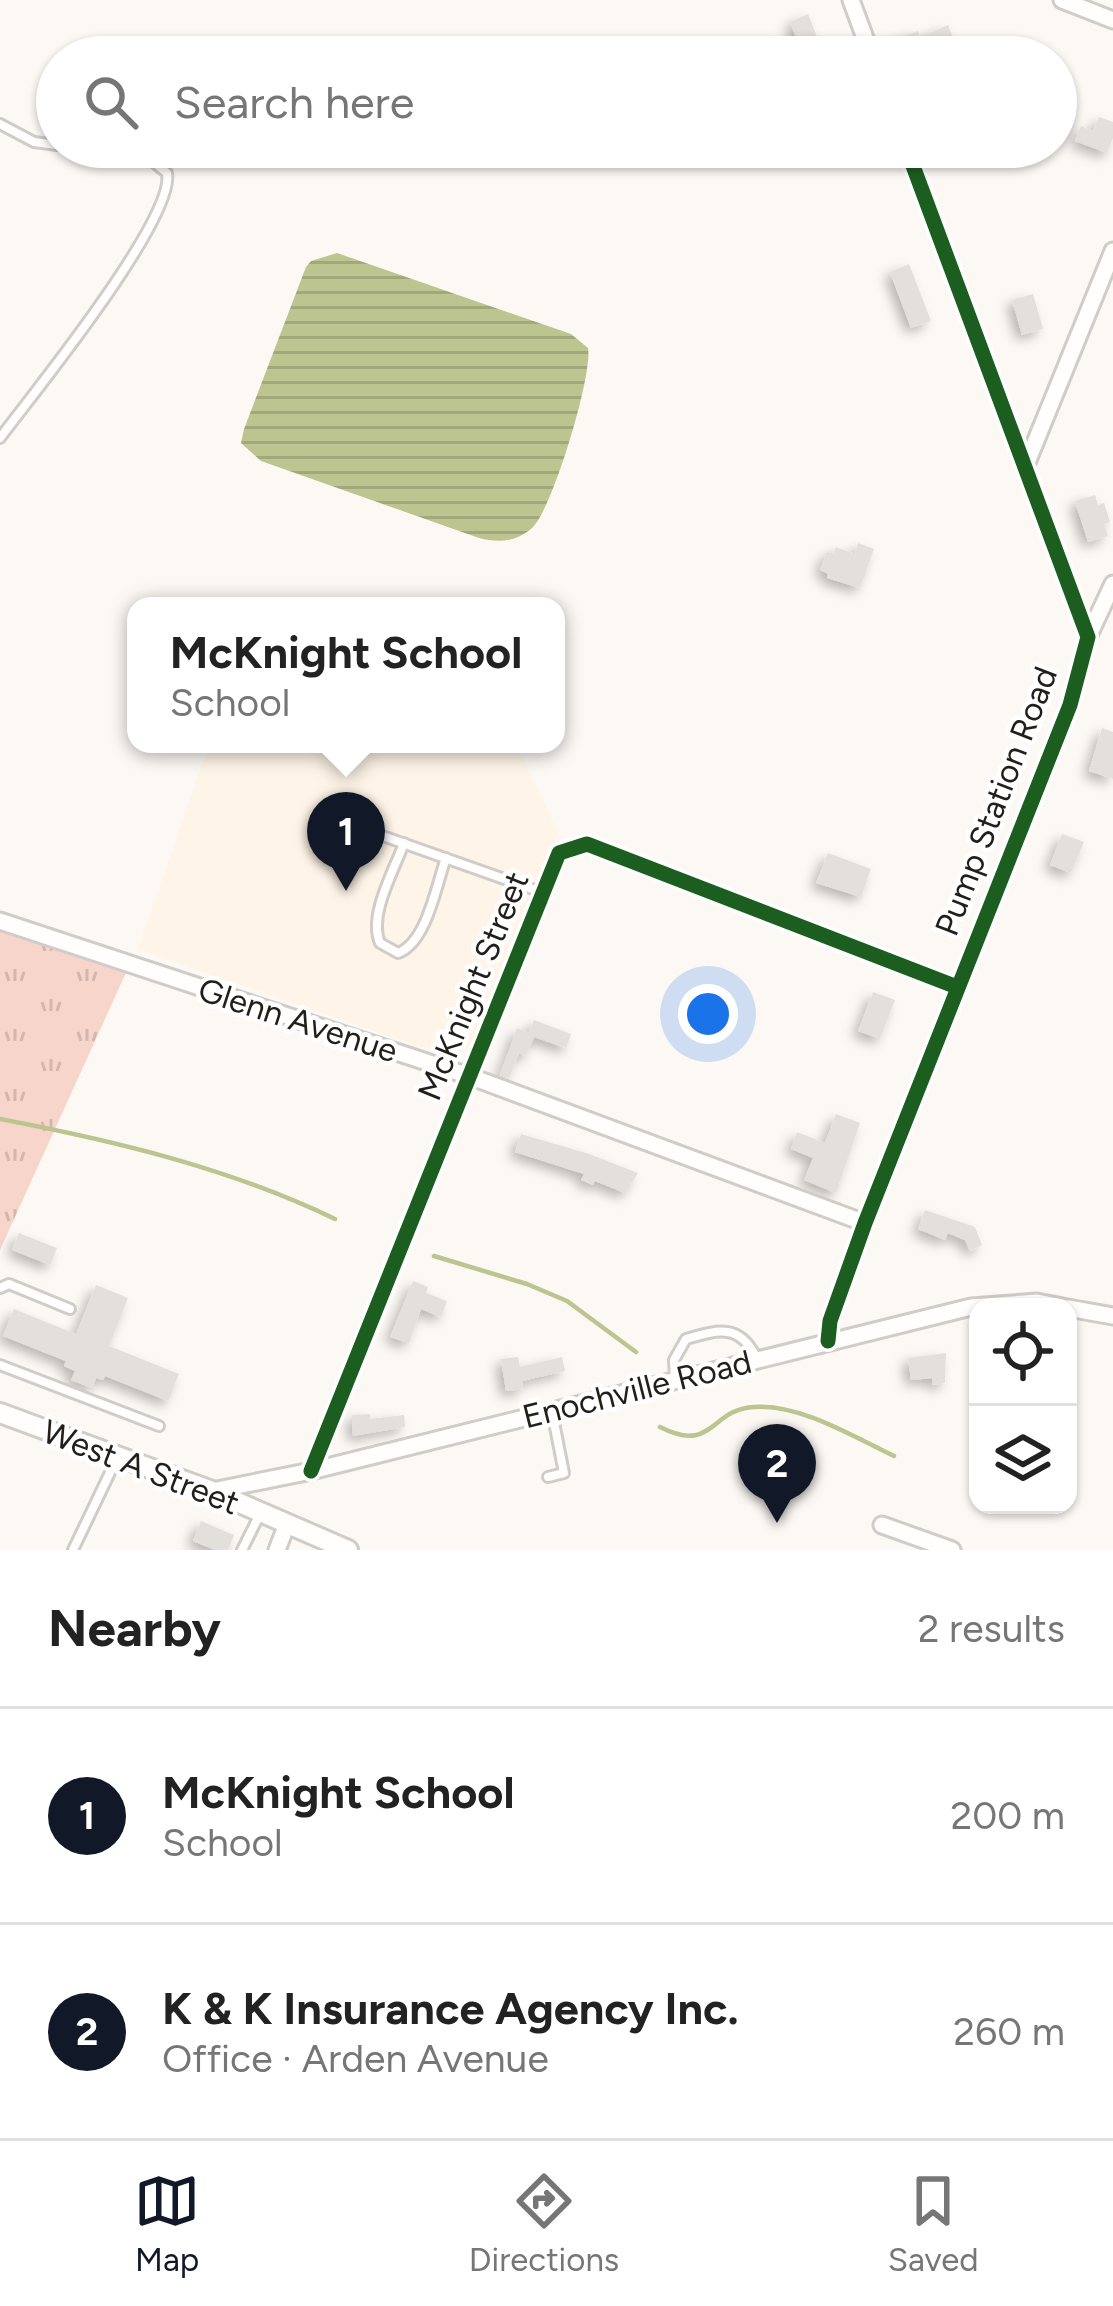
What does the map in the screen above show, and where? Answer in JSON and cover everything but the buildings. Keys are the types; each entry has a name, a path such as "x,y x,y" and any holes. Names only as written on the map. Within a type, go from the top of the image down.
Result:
{"street":[{"path":"851,0 864,36"},
{"path":"1062,0 1113,20"},
{"name":"Pump Station Road","path":"828,1341 830,1321 865,1223 1070,705 1088,637 914,168"},
{"path":"1026,465 1113,251"},
{"path":"1088,637 1113,584"},
{"name":"McKnight Street","path":"311,1471 559,853 587,844 957,987"},
{"name":"Glenn Avenue","path":"0,921 469,1076 865,1223"},
{"name":"Enochville Road","path":"212,1491 311,1471 969,1307"},
{"name":"Enochville Road","path":"1077,1310 1113,1316"},
{"name":"West A Street","path":"0,1413 212,1491 348,1550"},
{"path":"277,1550 287,1524"},
{"path":"883,1525 952,1550"}],"lane":[{"path":"0,124 36,142"},
{"path":"0,437 143,243 167,195 167,173 161,168"},
{"path":"377,834 543,893"},
{"path":"404,843 377,917 376,933 380,943 398,952 417,938 446,858"},
{"path":"0,1288 10,1284 70,1309"},
{"path":"675,1380 677,1349 686,1339 711,1332 741,1336 757,1359"},
{"path":"0,1365 159,1426"},
{"path":"551,1411 564,1473"},
{"path":"73,1550 118,1456"},
{"path":"548,1477 575,1471"},
{"path":"242,1550 261,1513"}],"shaded area":[{"path":"337,253 571,334 588,348 578,412 560,470 540,516 526,533 507,540 479,538 261,461 241,443 306,267"},
{"path":"206,753 520,753 558,833 471,1048 449,1057 138,949"}],"green space":[{"path":"0,921 130,964 0,1250"}],"waterway":[{"path":"0,1119 171,1158 254,1185 335,1219"},
{"path":"434,1256 567,1301 636,1352"},
{"path":"660,1427 691,1436 739,1410 771,1407 826,1423 894,1456"}],"cycle path":[{"path":"828,1341 830,1321 865,1223 1070,705 1088,637 914,168"},
{"path":"311,1471 559,853 587,844 957,987"}],"place":[{"name":"McKnight School","path":"346,891"},
{"name":"K & K Insurance Agency Inc.","path":"777,1523"}]}
